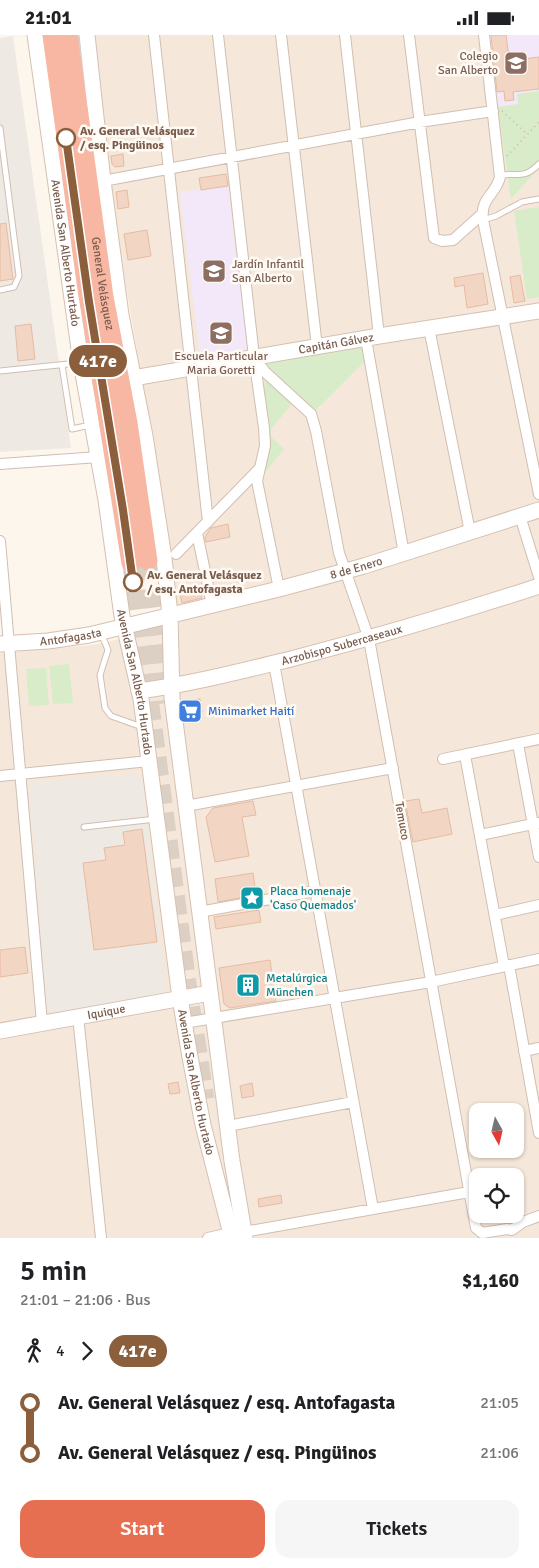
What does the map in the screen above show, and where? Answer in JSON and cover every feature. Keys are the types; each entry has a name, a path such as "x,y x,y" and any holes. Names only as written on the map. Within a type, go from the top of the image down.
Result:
{"highway":[{"name":"General Velásquez","path":"52,35 87,289 140,562 128,423 104,297 68,35"},
{"path":"78,35 79,122"}],"main road":[{"name":"Avenida San Alberto Hurtado","path":"35,35 81,363 99,457 124,626 139,691 184,1023 203,1125 238,1235"},
{"name":"Avenida San Alberto Hurtado","path":"87,35 103,181 121,315 150,467 164,558 170,615 171,687 228,1126 238,1235"},
{"name":"Capitán Gálvez","path":"133,378 539,311"},
{"name":"8 de Enero","path":"170,615 345,571 539,509"},
{"name":"Arzobispo Subercaseaux","path":"139,691 171,687 369,639 539,586"},
{"name":"Antofagasta","path":"4,644 63,639 100,633 170,615"},
{"path":"100,633 128,642"},
{"name":"Iquique","path":"0,1031 210,993"}],"street":[{"path":"154,35 208,522"},
{"path":"218,35 265,446 257,481 279,589"},
{"path":"282,35 317,347"},
{"path":"345,35 356,134 373,337 404,553"},
{"path":"409,35 434,238 442,241 452,240 482,217"},
{"path":"484,35 499,182 484,203 482,217 539,494"},
{"path":"103,181 420,122 493,111"},
{"path":"430,328 470,532"},
{"name":"Temuco","path":"254,357 265,372 311,414 316,431 339,553 369,639 469,1192"},
{"path":"0,464 99,457"},
{"path":"176,554 260,468"},
{"path":"520,516 539,577"},
{"path":"197,533 212,605"},
{"path":"0,541 4,644 20,774 42,1023"},
{"path":"274,663 373,1209"},
{"path":"443,759 539,739"},
{"path":"518,744 536,824 539,857"},
{"path":"465,755 539,1133"},
{"path":"0,776 149,761"},
{"path":"186,806 393,767"},
{"path":"480,835 536,824"},
{"path":"199,912 315,891"},
{"path":"495,915 539,905"},
{"path":"184,1023 431,982 539,959"},
{"path":"78,1017 100,1238"},
{"path":"524,1051 539,1048"},
{"path":"228,1126 353,1102"},
{"path":"208,1238 238,1235 469,1192"},
{"path":"514,1234 523,1222 539,1216"},
{"name":"Temuco","path":"475,1223 479,1232 484,1233 507,1229 514,1234"}],"lane":[{"path":"0,128 19,276 14,287 0,290"},
{"path":"499,170 524,175 539,164"},
{"path":"482,217 496,216 522,202 539,199"},
{"path":"0,371 81,363"},
{"path":"62,365 72,429 93,425"},
{"path":"100,633 108,650 100,675 105,708 111,716 144,728"},
{"path":"84,827 157,819"}],"path":[{"path":"493,111 498,107 527,134"},
{"path":"499,170 539,121"}],"shaded area":[{"path":"91,35 539,35 539,1238 0,1238 0,653 92,645 179,626 158,474 106,169"},
{"name":"Colegio San Alberto","path":"489,35 539,35 539,91 517,94 518,104 498,107"},
{"path":"13,36 71,448 0,452 0,38"},
{"name":"Jardín Infantil San Alberto","path":"228,186 248,350 200,356 180,192"},
{"path":"141,773 166,989 162,995 54,1013 46,1007 29,783"}],"green space":[{"path":"539,91 539,168 511,199 498,107 518,104 517,94"},
{"path":"539,207 539,297 527,299 514,211"},
{"path":"360,345 363,348 365,361 314,412 298,397 271,429 271,437 284,449 263,475 263,404 266,362"},
{"path":"69,664 73,703 53,704 49,666"},
{"path":"46,668 49,705 29,706 26,669"}],"building":[{"name":"Colegio San Alberto","path":"491,35 506,35 509,57 516,57 516,60 539,57 539,89 513,92 514,100 505,101 504,91 497,92"},
{"path":"123,154 124,166 115,167 112,164 111,156"},
{"path":"226,174 228,186 201,190 199,178"},
{"path":"127,190 129,207 118,209 116,192"},
{"path":"6,223 13,279 0,281 0,224"},
{"path":"147,230 151,256 128,260 124,234"},
{"path":"483,273 488,304 467,308 464,285 455,287 454,278"},
{"path":"520,275 525,301 514,303 510,277"},
{"path":"31,324 35,359 18,361 15,326"},
{"path":"228,524 230,537 206,542 205,537 211,528"},
{"path":"199,585 202,598 182,603 179,590"},
{"path":"200,699 202,712 188,714 186,701"},
{"path":"419,799 422,813 447,808 452,834 413,842 405,801"},
{"path":"253,801 256,815 242,817 249,856 215,862 206,817 213,808"},
{"path":"142,829 157,942 94,950 83,863 106,860 104,848 125,845 123,832"},
{"path":"253,873 256,895 218,902 215,879"},
{"path":"259,910 261,922 216,929 214,917"},
{"path":"25,947 28,973 0,977 0,950"},
{"name":"Metalúrgica München","path":"270,960 276,1001 230,1008 224,1004 219,968"},
{"path":"178,1082 180,1093 170,1094 168,1084"},
{"path":"252,1083 254,1096 242,1098 240,1086"},
{"path":"281,1195 282,1203 259,1207 258,1199"}],"tunnel":[{"path":"148,561 167,703"},
{"path":"131,563 187,984 205,1099"}],"bus line":[{"name":"417e","path":"66,138 100,376 123,510 133,582"}],"place":[{"name":"Colegio San Alberto","path":"516,63"},
{"name":"Av. General Velásquez / esq. Pingüinos","path":"66,138"},
{"name":"Jardín Infantil San Alberto","path":"214,271"},
{"name":"Escuela Particular Maria Goretti","path":"221,333"},
{"name":"Av. General Velásquez / esq. Antofagasta","path":"133,582"},
{"name":"Minimarket Haití","path":"190,711"},
{"name":"Placa homenaje 'Caso Quemados'","path":"252,898"},
{"name":"Metalúrgica München","path":"248,985"}]}
